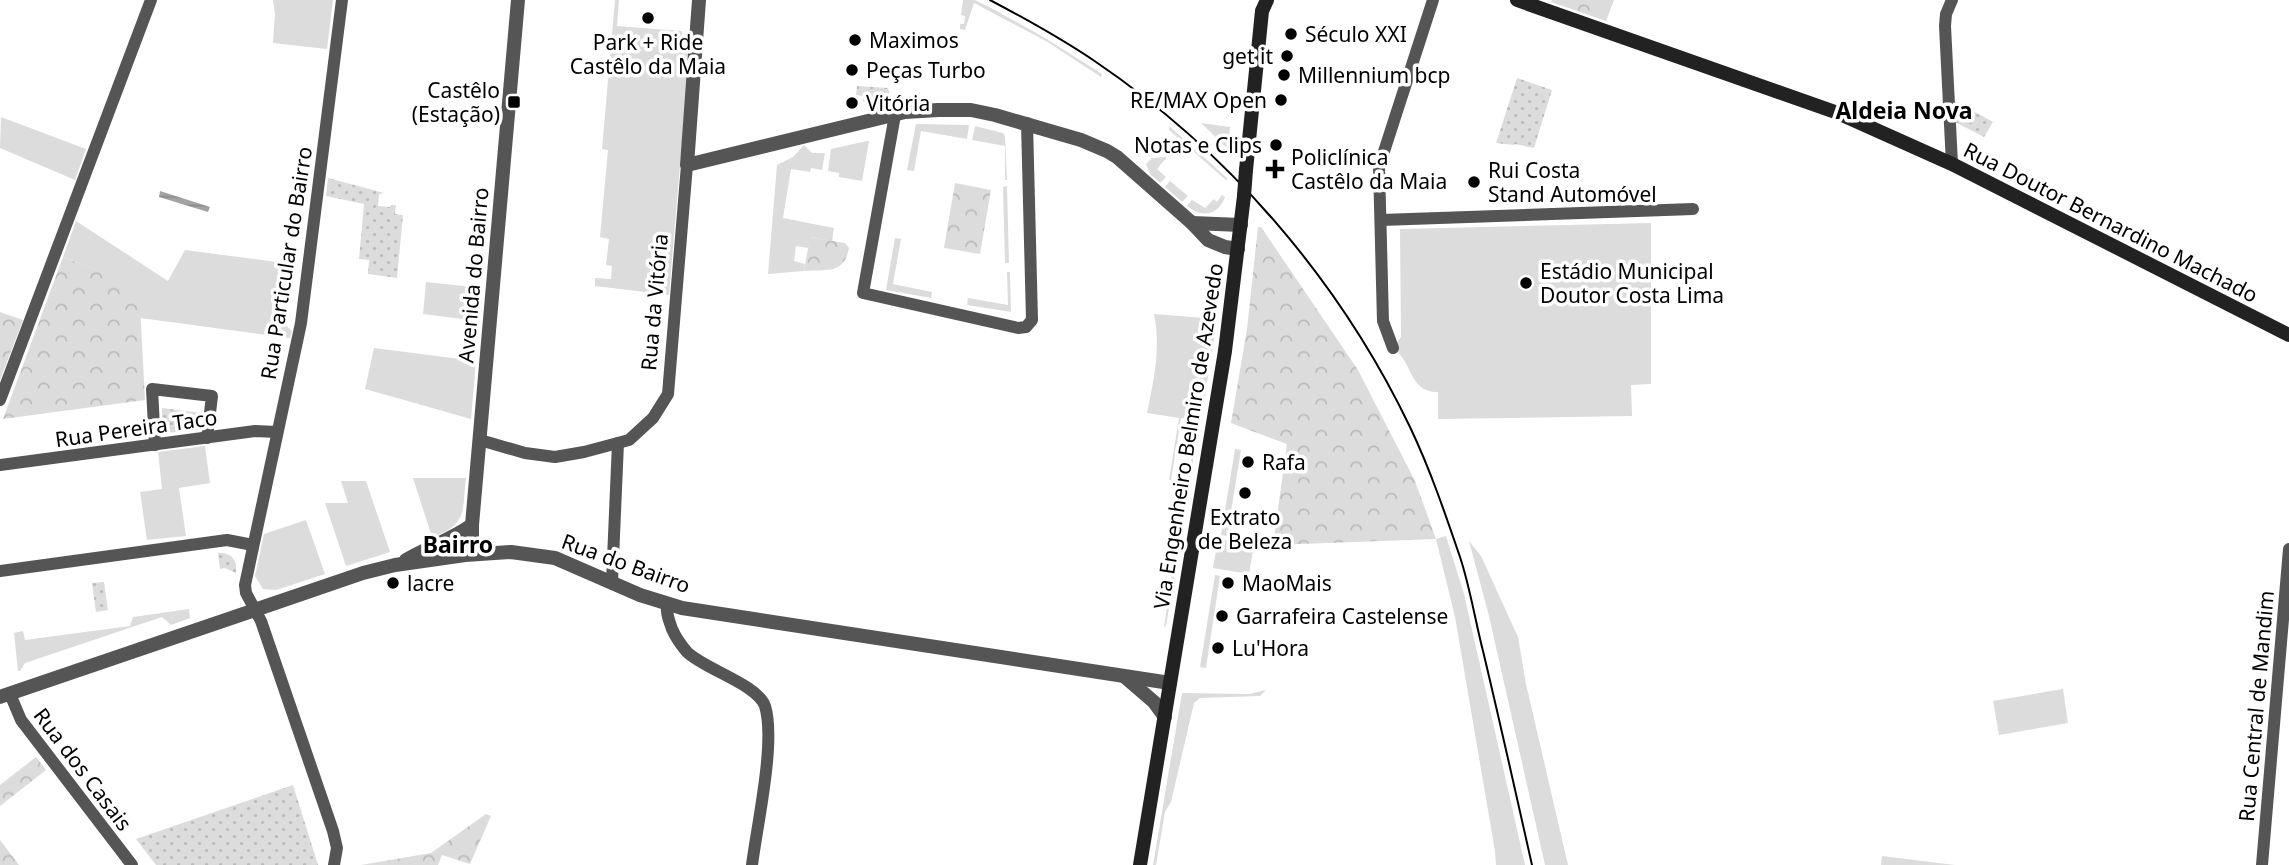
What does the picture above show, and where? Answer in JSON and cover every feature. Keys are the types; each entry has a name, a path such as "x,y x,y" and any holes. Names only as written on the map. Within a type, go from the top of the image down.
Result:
{"main road":[{"name":"Rua Doutor Bernardino Machado","path":"1519,0 1839,113 1952,164 2289,335"},
{"name":"Via Engenheiro Belmiro de Azevedo","path":"1140,865 1223,363 1241,225 1263,4"}],"street":[{"path":"0,400 151,0"},
{"name":"Rua Particular do Bairro","path":"334,865 337,848 333,831 261,621 246,593 245,585 296,348 309,267 342,0"},
{"name":"Avenida do Bairro","path":"472,554 472,525 519,0"},
{"name":"Rua da Vitória","path":"480,440 525,453 555,457 618,443 629,440 653,418 668,394 699,0"},
{"path":"1393,348 1383,321 1379,167 1433,0"},
{"path":"1952,0 1946,14 1945,26 1952,164"},
{"path":"687,164 895,115 938,110 971,110 1027,123 1107,151 1192,223 1201,234 1216,245 1238,249"},
{"path":"895,115 863,293 1016,328 1023,328 1032,320 1027,123"},
{"path":"1381,220 1693,209"},
{"path":"1192,223 1241,225"},
{"path":"155,445 152,389 212,396 206,438"},
{"name":"Rua Pereira Taco","path":"0,466 262,430 277,432"},
{"path":"612,582 618,443"},
{"path":"395,565 453,538 472,525"},
{"path":"0,571 227,540 253,545"},
{"name":"Rua Central de Mandim","path":"2262,865 2289,549"},
{"name":"Rua do Bairro","path":"5,696 363,573 395,565 472,554 511,552 547,556 570,563 667,604 1170,683"},
{"path":"667,604 666,614 676,638 688,653 743,685 764,704 768,753 752,865"},
{"path":"1124,676 1154,702 1165,717"},
{"name":"Rua dos Casais","path":"5,696 132,865"}],"green space":[{"path":"273,0 333,0 327,49 273,43"},
{"path":"615,0 619,0 617,26 682,31 682,36 691,36 669,295 595,286 595,278 611,279 612,266 606,265 609,239 600,237 608,150 602,149"},
{"path":"963,0 975,0 995,10 1102,74 1101,77 1046,41 974,3 965,30 960,29 965,16 961,15"},
{"path":"1614,0 1606,21 1551,2"},
{"path":"1517,78 1552,90 1534,148 1496,143"},
{"path":"857,86 888,88 890,95 863,102 863,96 856,95"},
{"path":"1950,98 1993,122 1984,137 1951,120"},
{"path":"1,117 86,149 75,180 0,148"},
{"path":"1201,123 1230,127 1228,149"},
{"path":"916,124 969,125 967,139 921,131 914,171 907,170"},
{"path":"975,126 1003,133 1005,136 1007,180 1005,146 972,140"},
{"path":"1169,126 1227,178 1227,181 1169,130"},
{"path":"869,141 862,181 839,177 839,173 828,171 831,149"},
{"path":"804,145 812,153 825,153 822,170 811,168 810,172 791,169 783,218 834,228 832,241 811,237 808,248 796,246 794,261 805,264 804,271 768,274 777,165 793,157"},
{"path":"1167,157 1157,169 1166,177 1160,183 1150,174 1146,164 1152,158"},
{"path":"328,178 384,193 379,194 378,206 396,205 395,214 403,215 397,278 368,274 369,260 359,259 364,204 326,196"},
{"path":"1170,181 1188,196 1182,202 1165,187"},
{"path":"955,183 991,190 980,254 944,248"},
{"path":"1007,186 1009,263 1005,263 1003,187"},
{"path":"1222,195 1225,197 1222,203 1209,213 1198,212 1187,206 1192,200 1205,208 1214,199 1217,202"},
{"path":"76,221 168,281 185,250 292,264 284,324 292,331 290,338 140,318 138,286 63,257"},
{"name":"Estádio Municipal Doutor Costa Lima","path":"1651,223 1651,384 1631,385 1632,416 1438,419 1438,392 1421,387 1393,348 1401,337 1400,229"},
{"path":"1258,227 1261,227 1358,370 1415,481 1436,539 1273,545 1287,444 1231,423 1247,329"},
{"path":"810,237 845,243 849,248 847,257 839,267 833,269 804,271"},
{"path":"895,238 901,239 893,284 932,292 931,298 886,290"},
{"path":"63,257 139,286 145,400 3,419"},
{"path":"1007,272 1010,272 1011,312 967,305 968,298 1008,305"},
{"path":"426,282 482,288 479,321 423,314"},
{"path":"0,312 23,320 0,380"},
{"path":"1154,314 1217,319 1201,421 1181,418 1171,480 1179,418 1147,413 1157,351"},
{"path":"374,348 476,361 471,419 365,389"},
{"path":"162,408 201,413 200,427 196,430 166,433 162,429"},
{"path":"1197,436 1179,548 1177,549 1195,438"},
{"path":"205,446 210,483 179,488 186,536 147,540 140,492 162,489 158,452"},
{"path":"1235,449 1241,450 1227,536 1221,535"},
{"path":"413,478 466,478 463,508 458,522 432,537"},
{"path":"341,481 366,481 390,552 346,566 325,503 348,503"},
{"path":"306,520 325,574 276,590 263,589 255,576 264,534"},
{"path":"1446,536 1464,594 1525,865 1496,865 1455,617 1436,539"},
{"path":"1218,539 1254,545 1249,574 1213,568"},
{"path":"1469,541 1481,556 1518,637 1526,684 1568,865 1545,865 1489,616"},
{"path":"218,553 233,558 236,573 225,568 220,569"},
{"path":"1173,567 1176,568 1164,627"},
{"path":"1215,575 1220,576 1206,668 1200,667"},
{"path":"104,582 108,610 96,612 92,583"},
{"path":"189,609 190,618 171,625 162,617 25,663 18,671 14,633 23,631 25,640 130,626 133,617"},
{"path":"2063,689 2068,723 1999,735 1993,701"},
{"path":"1266,690 1260,696 1200,698 1194,703 1171,802 1165,812 1156,865 1153,865 1182,693 1249,694"},
{"path":"36,757 46,770 0,806 0,785"},
{"path":"293,785 318,865 156,865 136,839"},
{"path":"486,814 491,816 470,864 442,855 438,865 361,865 431,853"},
{"path":"0,840 19,865 0,865"},
{"path":"1882,856 1955,865 1881,865"}],"shaded area":[{"path":"160,191 210,207 208,212 159,197"}],"tram line":[{"path":"990,0 1096,62 1192,137 1236,179 1277,224 1315,271 1350,321 1382,373 1410,427 1431,475 1460,557 1532,865"}],"place":[{"name":"Park + Ride Castêlo da Maia","path":"648,18"},
{"name":"Século XXI","path":"1291,34"},
{"name":"Maximos","path":"855,40"},
{"name":"get it","path":"1287,56"},
{"name":"Peças Turbo","path":"852,70"},
{"name":"Millennium bcp","path":"1284,75"},
{"name":"RE/MAX Open","path":"1281,100"},
{"name":"Castêlo (Estação)","path":"514,102"},
{"name":"Vitória","path":"852,103"},
{"name":"Notas e Clips","path":"1276,145"},
{"name":"Policlínica Castêlo da Maia","path":"1275,169"},
{"name":"Rui Costa Stand Automóvel","path":"1474,182"},
{"name":"Estádio Municipal Doutor Costa Lima","path":"1526,283"},
{"name":"Rafa","path":"1248,462"},
{"name":"Extrato de Beleza","path":"1245,493"},
{"name":"lacre","path":"393,583"},
{"name":"MaoMais","path":"1228,583"},
{"name":"Garrafeira Castelense","path":"1222,616"},
{"name":"Lu'Hora","path":"1218,648"}],"district":[{"name":"Aldeia Nova","path":"1904,110"},
{"name":"Bairro","path":"458,544"}]}
